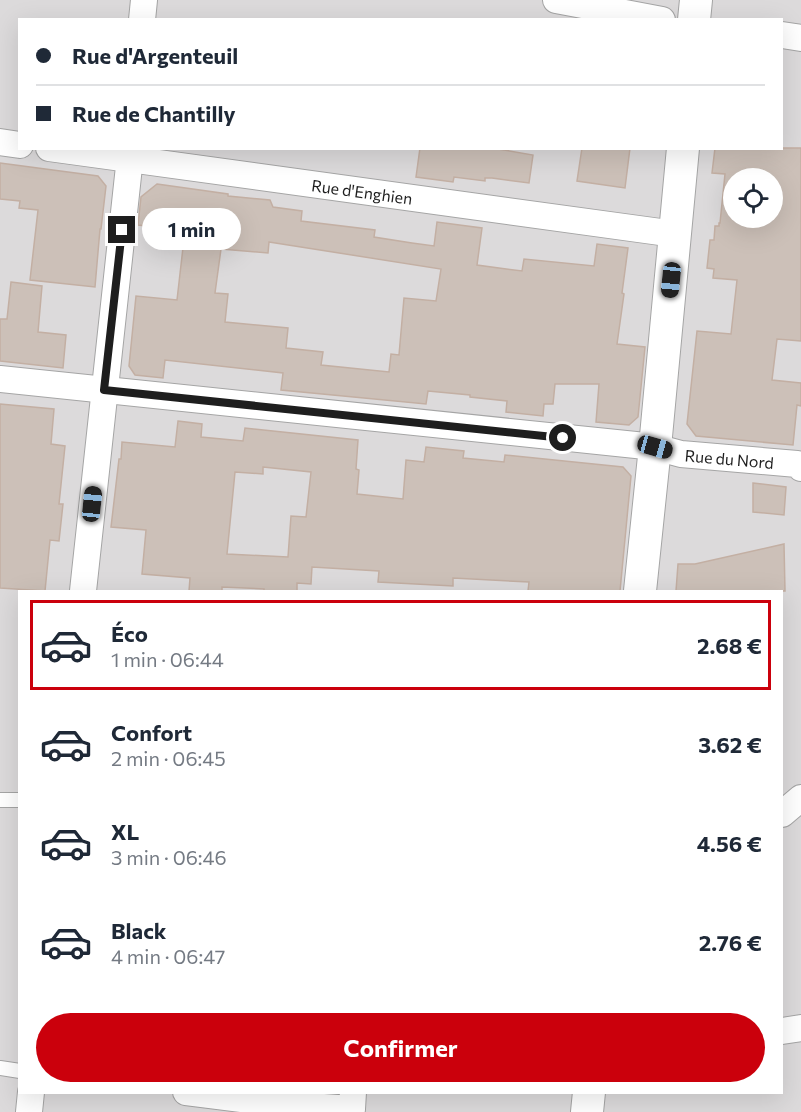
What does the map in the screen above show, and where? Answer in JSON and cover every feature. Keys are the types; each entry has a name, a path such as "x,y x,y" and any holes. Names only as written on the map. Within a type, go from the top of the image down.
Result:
{"street":[{"path":"142,18 144,0"},
{"path":"556,0 651,18"},
{"path":"694,18 696,0"},
{"path":"783,35 801,38"},
{"path":"0,142 18,144"},
{"name":"Rue d'Enghien","path":"76,150 130,154 675,234"},
{"path":"640,590 683,150"},
{"path":"83,590 130,154"},
{"name":"Rue du Nord","path":"0,379 655,447 681,454 797,464 801,468"},
{"path":"783,813 801,798"},
{"path":"783,1031 801,1028"},
{"path":"29,1112 32,1094"},
{"path":"198,1094 280,1108 352,1109 353,1094"},
{"path":"587,1112 589,1094"}],"lane":[{"path":"0,800 18,800"},
{"path":"0,1068 18,1071"}],"shaded area":[{"path":"0,0 801,0 801,1112 0,1112"}],"building":[{"path":"801,148 801,341 777,339 772,380 801,383 801,406 797,405 793,445 696,436 687,424 697,331 731,334 737,280 713,278 714,269 707,268 710,240 714,240 715,226 719,226 723,194 723,228 783,228 783,168 723,168 723,174 712,173 715,150"},
{"path":"420,150 504,150 533,155 529,183 492,178 485,178 485,181 454,177 453,182 416,177"},
{"path":"582,150 630,150 625,188 577,181"},
{"path":"0,163 98,176 106,186 95,287 30,280 38,210 19,208 20,201 0,199"},
{"path":"157,184 228,194 228,196 270,200 273,207 302,211 301,221 375,230 374,237 434,246 437,222 482,228 477,265 522,271 524,259 594,266 597,244 628,248 617,344 645,347 638,417 629,425 596,422 599,384 555,384 553,404 544,404 543,416 506,412 507,401 470,397 470,395 428,391 426,404 281,390 283,373 165,360 163,378 135,375 129,366 136,296 177,300 185,230 138,225 141,197","holes":["269,242 441,269 436,301 404,298 399,355 391,354 389,372 321,365 323,352 286,348 288,328 225,322 228,294 215,293 221,249 268,253"]},
{"path":"11,282 42,286 38,332 66,335 63,368 0,361 0,319 7,319"},
{"path":"0,404 54,409 51,444 65,446 59,504 63,504 59,541 50,540 45,590 0,588"},
{"path":"178,421 202,424 201,437 243,441 245,428 358,440 357,494 403,499 406,460 424,462 426,447 464,451 463,458 504,462 505,455 623,467 631,476 620,590 528,590 529,582 453,578 453,586 378,582 379,571 312,567 311,584 297,583 297,590 222,587 222,590 189,590 190,578 142,574 146,530 111,527 122,442 175,447","holes":["263,467 311,472 306,517 291,516 288,557 227,554 235,472 263,474"]},
{"path":"753,483 786,487 784,515 753,512"},
{"path":"784,544 785,591 676,590 678,564 695,564"}],"route":[{"path":"122,230 104,390 563,438"}]}
